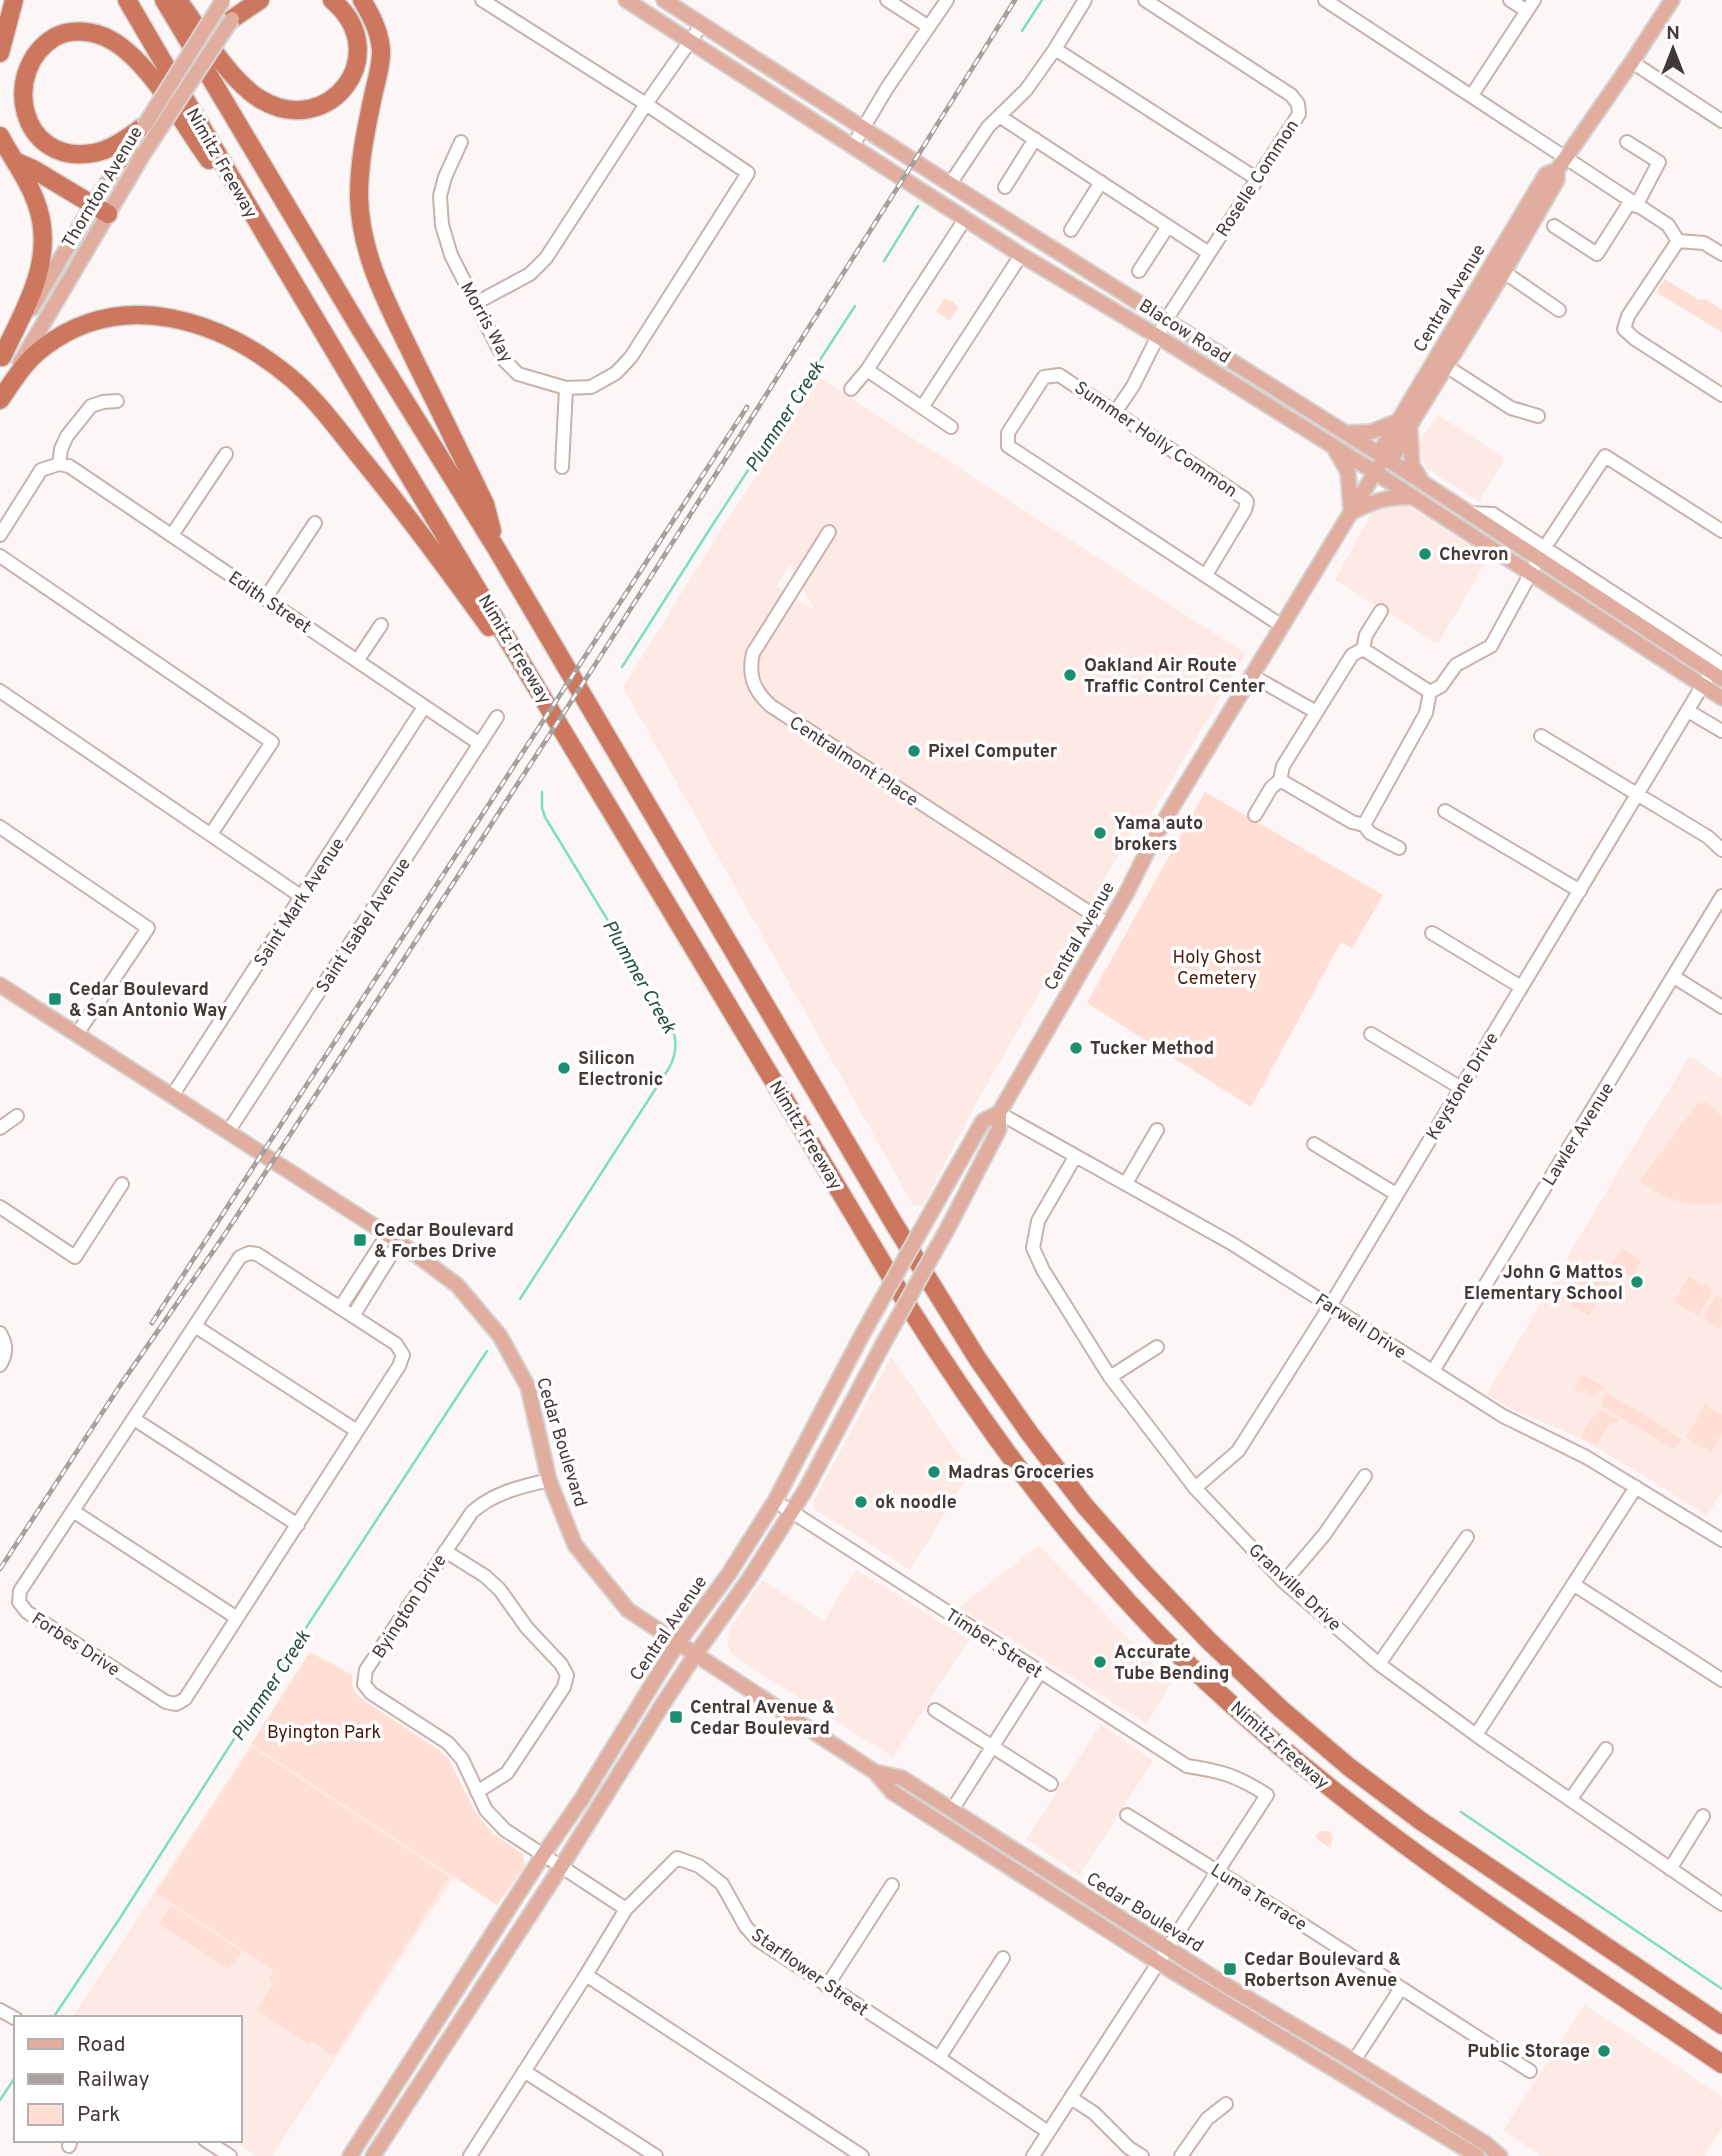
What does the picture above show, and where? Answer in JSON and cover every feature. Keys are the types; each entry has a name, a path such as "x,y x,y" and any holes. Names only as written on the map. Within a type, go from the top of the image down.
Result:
{"highway":[{"path":"0,53 14,0"},
{"name":"Nimitz Freeway","path":"127,0 283,267 950,1372 1006,1452 1062,1524 1121,1593 1187,1663 1259,1730 1405,1846 1722,2064"},
{"name":"Nimitz Freeway","path":"164,0 359,327 496,548 927,1279 977,1358 1085,1506 1209,1641 1281,1709 1349,1767 1465,1851 1722,2025"},
{"path":"178,0 248,91 262,101 303,111 327,104 345,89 355,69 359,48 354,26 343,9 332,0"},
{"path":"232,19 260,0"},
{"path":"362,0 372,16 381,50 379,72 362,148 361,221 365,245 382,292 485,503 496,548"},
{"path":"144,126 113,146 94,153 76,155 58,151 42,143 30,131 21,115 17,99 23,66 32,53 45,42 61,34 95,34 111,40 126,51 154,82 283,267"},
{"path":"0,136 17,162 38,207 42,224 43,260 1,359"},
{"path":"17,162 108,214"},
{"path":"0,399 25,363 43,348 80,325 101,318 121,315 170,319 194,325 239,343 293,380 314,400 412,520 565,732"}],"main road":[{"name":"Thornton Avenue","path":"1,359 93,204 223,0"},
{"name":"Thornton Avenue","path":"0,399 144,153 245,0"},
{"name":"Blacow Road","path":"626,0 1021,255 1157,336 1375,473 1722,698"},
{"name":"Blacow Road","path":"664,0 1029,234 1346,433 1386,455 1470,513 1542,553 1718,672"},
{"name":"Central Avenue","path":"373,2156 695,1655 749,1579 806,1489 999,1129 999,1113 1109,925 1162,824 1386,455 1396,452 1404,424 1546,174 1560,164 1672,0"},
{"name":"Central Avenue","path":"1404,424 1446,366 1504,272 1557,180 1560,164"},
{"path":"965,219 983,217 1007,229 1029,234"},
{"path":"1346,433 1365,433 1404,424 1412,466 1422,482"},
{"path":"1331,445 1348,472 1351,513 1391,497 1413,498"},
{"name":"Cedar Boulevard","path":"0,985 393,1239 457,1285 500,1336 528,1388 550,1480 575,1545 628,1610 875,1772 892,1792 1159,1963 1477,2156"},
{"name":"Central Avenue","path":"350,2156 581,1800 677,1644 728,1575 775,1501 862,1335 983,1121 999,1113"},
{"name":"Cedar Boulevard","path":"875,1772 902,1778 1168,1949 1486,2144 1500,2156"}],"street":[{"path":"482,0 646,104"},
{"path":"887,0 929,27"},
{"path":"852,147 887,88 947,0"},
{"path":"950,184 988,127 1026,90 1085,0"},
{"name":"Roselle Common","path":"1116,411 1133,386 1166,320 1299,114 1291,95 1145,0"},
{"path":"1325,0 1472,95 1560,164 1668,225 1678,241"},
{"path":"1472,95 1530,6 1510,0"},
{"path":"476,303 530,274 546,258 646,104 702,24"},
{"path":"1055,49 1257,179"},
{"path":"1632,62 1722,121"},
{"name":"Morris Way","path":"461,142 445,177 440,197 442,225 452,255 505,361 518,374 566,388 591,387 616,373 631,357 748,173 646,104"},
{"path":"999,116 1209,253"},
{"path":"1005,187 1035,139"},
{"path":"1554,226 1597,254 1659,162 1628,142"},
{"path":"1071,230 1101,182"},
{"path":"851,389 867,370 965,219"},
{"path":"1139,271 1168,226"},
{"path":"1678,241 1704,243 1722,254"},
{"path":"1678,241 1629,316 1624,329 1635,339 1722,395"},
{"path":"923,406 1021,255"},
{"path":"1504,272 1559,310"},
{"path":"1446,366 1511,408 1538,416"},
{"path":"867,370 951,427"},
{"name":"Summer Holly Common","path":"1206,575 1245,510 1247,502 1226,485 1059,374 1044,377 1007,433 1008,446 1282,626"},
{"path":"562,467 566,388"},
{"path":"0,535 41,470 59,464 66,436 91,406 117,401"},
{"path":"172,535 226,454"},
{"path":"1430,692 1441,686 1456,665 1491,646 1529,574 1605,456 1722,531"},
{"name":"Edith Street","path":"59,464 69,466 480,744"},
{"path":"265,599 315,523"},
{"name":"Centralmont Place","path":"829,532 753,653 750,667 752,681 759,696 918,803 1109,925"},
{"path":"0,556 272,742 211,834"},
{"path":"1255,815 1271,788 1280,780 1283,766 1352,655 1363,649 1366,635 1381,611"},
{"path":"356,661 381,625"},
{"path":"1363,649 1430,692"},
{"name":"Keystone Drive","path":"1195,1488 1238,1451 1330,1306 1703,685 1718,672"},
{"path":"1251,675 1316,712"},
{"path":"0,691 302,897"},
{"path":"1364,825 1426,713 1430,692"},
{"name":"Saint Mark Avenue","path":"172,1096 424,707"},
{"path":"1688,711 1722,731"},
{"name":"Saint Isabel Avenue","path":"228,1132 497,717"},
{"path":"1541,736 1708,837 1722,850"},
{"path":"1280,780 1352,822 1364,825 1370,832 1399,848"},
{"path":"1445,811 1580,891"},
{"path":"0,827 148,928 77,1034"},
{"name":"Lawler Avenue","path":"1433,1371 1722,896"},
{"path":"1432,933 1521,987"},
{"path":"1674,977 1722,1007"},
{"path":"1371,1034 1461,1088"},
{"name":"Farwell Drive","path":"999,1113 1231,1243 1503,1416 1586,1457 1722,1540"},
{"path":"0,1128 17,1116"},
{"path":"1126,1183 1157,1130"},
{"path":"1314,1144 1396,1194"},
{"name":"Granville Drive","path":"1075,1157 1038,1221 1033,1248 1043,1270 1110,1377 1195,1488 1284,1582 1379,1664 1476,1735 1722,1904"},
{"path":"0,1207 75,1257 122,1184"},
{"path":"340,1308 393,1239"},
{"path":"353,1316 393,1239"},
{"name":"Forbes Drive","path":"249,1253 257,1254 340,1308 396,1344 403,1355 399,1366 185,1699 176,1704 166,1702 27,1612 19,1602 20,1591 240,1257 249,1253"},
{"path":"195,1326 358,1431"},
{"path":"0,1333 6,1344 5,1356 0,1365"},
{"path":"1110,1377 1157,1347"},
{"path":"134,1419 298,1525"},
{"path":"1284,1582 1324,1535 1365,1476"},
{"name":"Byington Drive","path":"550,1480 504,1491 486,1500 472,1512 366,1670 364,1684 371,1693 448,1743 462,1759 486,1810 505,1830 561,1867"},
{"path":"1476,1735 1636,1487"},
{"name":"Timber Street","path":"775,1501 1188,1766 1219,1771 1244,1781 1266,1795 1217,1871"},
{"path":"73,1511 237,1618"},
{"path":"1379,1664 1467,1537"},
{"path":"445,1551 485,1576 500,1590 527,1628 561,1664 567,1675 564,1686 507,1773 478,1792"},
{"path":"1573,1584 1722,1680"},
{"path":"952,1810 1040,1672"},
{"path":"935,1710 1051,1784"},
{"path":"1570,1800 1606,1749"},
{"name":"Luma Terrace","path":"1127,1815 1530,2071"},
{"path":"1670,1868 1703,1816"},
{"name":"Starflower Street","path":"626,1909 677,1858 699,1866 722,1884 746,1927 758,1940 1048,2132"},
{"path":"470,2156 626,1909 561,1867"},
{"path":"1033,2156 1217,1871"},
{"path":"827,1986 892,1885"},
{"path":"939,2058 1003,1958"},
{"path":"586,1976 862,2156"},
{"path":"1354,2061 1401,1988"},
{"path":"524,2071 656,2156"},
{"path":"1071,2098 1094,2113 1129,2148 1142,2156"},
{"path":"1181,2156 1207,2119 1226,2104"},
{"path":"208,2142 230,2156"}],"shaded area":[{"path":"820,378 1246,654 1143,828 1136,824 974,1107 923,1206 913,1205 623,687","holes":["791,565 814,610 777,586"]},
{"path":"1438,415 1505,458 1479,502 1426,468 1419,456 1420,441"},
{"path":"1404,503 1488,558 1438,644 1335,580 1376,505"},
{"name":"John G Mattos Elementary School","path":"1690,1056 1722,1078 1722,1492 1707,1516 1581,1439 1508,1407 1487,1394 1619,1170"},
{"path":"891,1357 971,1472 910,1570 816,1510 813,1502"},
{"path":"1039,1545 1171,1683 1147,1724 959,1607"},
{"path":"856,1569 969,1640 893,1757 744,1663 731,1653 727,1641 731,1627 762,1580 824,1621"},
{"path":"1101,1724 1153,1761 1080,1875 1026,1839"},
{"path":"251,1744 454,1877 272,2156 256,2156 235,2142 242,2142 242,2016 73,2016"},
{"name":"Public Storage","path":"1585,2005 1722,2097 1722,2128 1704,2156 1542,2156 1503,2130"}],"green space":[{"path":"1665,279 1698,300 1706,299 1722,310 1722,332 1656,292"},
{"path":"944,299 953,301 958,308 950,320 936,312"},
{"name":"Holy Ghost Cemetery","path":"1205,792 1383,895 1352,948 1341,942 1251,1107 1087,1003"},
{"path":"1706,1102 1722,1117 1722,1203 1689,1204 1668,1198 1640,1181 1697,1104"},
{"path":"1622,1249 1642,1260 1632,1277 1612,1265"},
{"path":"1581,1264 1610,1281 1600,1297 1572,1280"},
{"path":"1689,1277 1713,1290 1699,1316 1674,1302"},
{"path":"1570,1282 1599,1299 1589,1315 1561,1298"},
{"path":"1716,1295 1722,1297 1721,1329 1703,1318"},
{"path":"1582,1375 1605,1387 1604,1390 1598,1390 1591,1397 1587,1396 1588,1390 1584,1390 1582,1394 1574,1389"},
{"path":"1607,1392 1681,1439 1674,1449 1602,1406"},
{"path":"1705,1405 1722,1415 1722,1434 1711,1452 1686,1437"},
{"path":"1598,1410 1618,1420 1608,1426 1597,1445 1580,1437"},
{"name":"Byington Park","path":"310,1652 352,1675 354,1689 363,1700 448,1758 475,1812 492,1833 523,1854 525,1866 497,1905 251,1744"},
{"path":"252,1747 449,1877 334,2056 311,2041 308,2044 257,2010 274,1984 269,1979 274,1970 156,1893"},
{"path":"1322,1831 1329,1831 1333,1837 1330,1848 1315,1836"},
{"path":"171,1906 241,1951 229,1969 159,1924"}],"waterway":[{"name":"Plummer Creek","path":"1022,31 1042,0"},
{"name":"Plummer Creek","path":"884,261 918,206"},
{"name":"Plummer Creek","path":"622,667 855,306"},
{"name":"Plummer Creek","path":"520,1299 669,1068 675,1047 672,1026 545,817 542,792"},
{"name":"Plummer Creek","path":"54,2016 487,1351"},
{"path":"1461,1812 1722,1989"},
{"name":"Plummer Creek","path":"0,2100 14,2079"}],"railway":[{"path":"0,1569 119,1387 223,1237 600,657 1015,0"},
{"path":"152,1323 747,407"}],"place":[{"name":"Chevron","path":"1425,554"},
{"name":"Oakland Air Route Traffic Control Center","path":"1070,675"},
{"name":"Pixel Computer","path":"914,751"},
{"name":"Yama auto brokers","path":"1100,833"},
{"name":"Cedar Boulevard & San Antonio Way","path":"55,999"},
{"name":"Tucker Method","path":"1076,1048"},
{"name":"Silicon Electronic","path":"564,1068"},
{"name":"Cedar Boulevard & Forbes Drive","path":"360,1240"},
{"name":"John G Mattos Elementary School","path":"1637,1282"},
{"name":"Madras Groceries","path":"934,1472"},
{"name":"ok noodle","path":"861,1502"},
{"name":"Accurate Tube Bending","path":"1100,1662"},
{"name":"Central Avenue & Cedar Boulevard","path":"676,1717"},
{"name":"Cedar Boulevard & Robertson Avenue","path":"1230,1969"},
{"name":"Public Storage","path":"1604,2051"}]}
